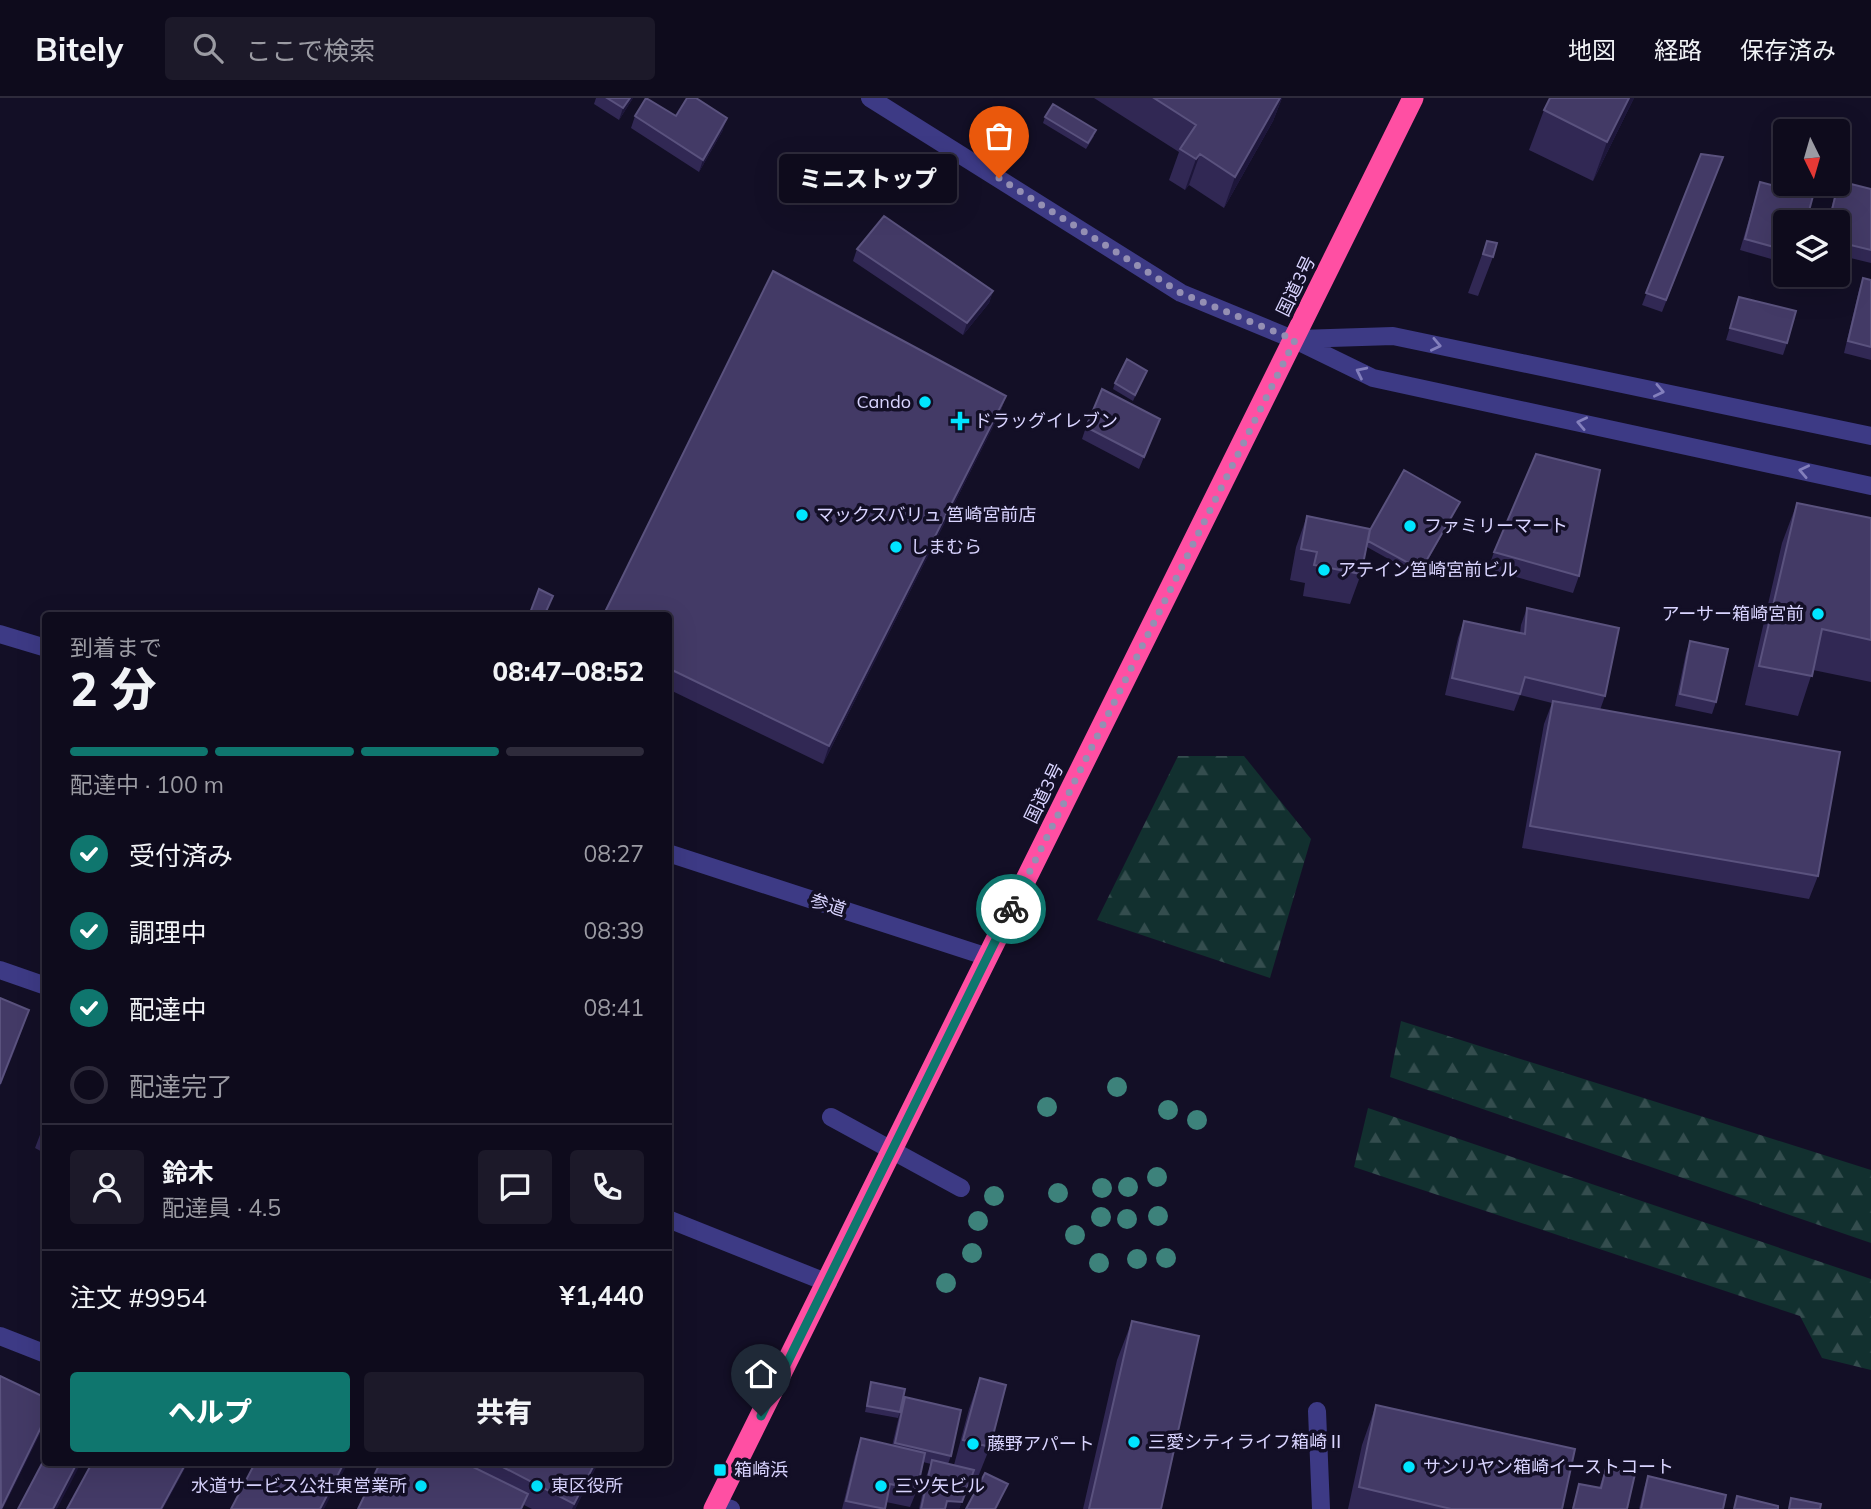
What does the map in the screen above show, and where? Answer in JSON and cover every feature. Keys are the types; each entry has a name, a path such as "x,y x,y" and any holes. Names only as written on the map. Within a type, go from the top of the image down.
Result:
{"highway":[{"name":"国道3号","path":"721,1508 828,1283 1413,98"}],"street":[{"path":"870,98 1181,293 1295,340 1373,378 1871,486"},
{"path":"1295,340 1393,336 1871,436"},
{"path":"0,634 42,647"},
{"name":"参道","path":"672,853 988,957"},
{"path":"0,970 42,985"},
{"path":"831,1117 961,1188"},
{"path":"672,1221 828,1283"},
{"path":"0,1336 42,1352"},
{"path":"1317,1411 1321,1509"}],"green space":[{"path":"1178,756 1244,756 1311,839 1270,978 1097,920"},
{"path":"1401,1021 1871,1170 1871,1243 1390,1077"},
{"path":"1368,1108 1871,1279 1871,1370 1822,1358 1800,1316 1354,1167"}],"building":[{"path":"607,98 630,98 623,108"},
{"path":"646,98 676,116 687,98 696,98 727,118 703,160 635,116"},
{"path":"1154,98 1280,98 1235,177 1200,154 1196,159 1180,149 1196,125"},
{"path":"1550,98 1629,98 1607,142 1544,110"},
{"path":"1053,104 1096,130 1088,143 1045,117"},
{"path":"1701,154 1723,157 1666,300 1646,293"},
{"path":"1760,182 1773,185 1773,196 1813,196 1809,210 1773,210 1773,247 1745,239"},
{"path":"1850,184 1871,189 1871,250 1850,245 1850,210 1832,210 1835,196 1850,196"},
{"path":"884,216 993,291 967,323 857,249"},
{"path":"1487,241 1497,243 1493,257 1483,254"},
{"name":"マックスバリュ 筥崎宮前店","path":"773,271 1006,396 829,746 672,670 672,612 605,612"},
{"path":"1863,278 1871,280 1871,347 1848,341"},
{"path":"1739,297 1796,311 1787,343 1730,328"},
{"path":"1127,359 1147,371 1135,395 1115,383"},
{"path":"1102,389 1160,419 1144,457 1086,427"},
{"path":"1536,454 1600,470 1579,576 1494,552"},
{"name":"ファミリーマート","path":"1404,470 1460,502 1421,570 1368,541 1370,530"},
{"name":"アーサー箱崎宮前","path":"1797,503 1871,518 1871,640 1822,629 1812,676 1759,666"},
{"path":"1307,516 1370,529 1361,574 1314,565 1317,552 1301,549"},
{"path":"539,589 553,596 546,612 530,612"},
{"path":"1527,608 1619,628 1605,696 1525,677 1520,694 1452,678 1464,621 1525,634"},
{"path":"1690,641 1728,649 1716,702 1680,694"},
{"path":"1553,701 1840,752 1818,876 1530,826"},
{"path":"0,998 29,1010 0,1084"},
{"name":"三愛シティライフ箱崎Ⅱ","path":"1132,1321 1199,1336 1161,1509 1089,1509"},
{"path":"0,1376 42,1396 42,1425 1,1509"},
{"path":"980,1378 1006,1385 990,1447 963,1440"},
{"path":"871,1382 905,1389 900,1412 867,1406"},
{"path":"905,1397 961,1410 951,1456 895,1443"},
{"path":"1376,1405 1575,1449 1562,1509 1451,1509 1359,1487"},
{"name":"三ツ矢ビル","path":"861,1438 925,1453 917,1490 890,1484 885,1509 846,1501"},
{"path":"932,1460 974,1470 962,1502 947,1501 945,1509 921,1509"},
{"path":"42,1464 42,1466 75,1466 53,1509 18,1509"},
{"path":"90,1466 184,1466 161,1509 67,1509"},
{"path":"253,1466 342,1466 320,1509 231,1509"},
{"name":"水道サービス公社東営業所","path":"379,1466 471,1466 528,1494 521,1509 358,1509"},
{"path":"501,1466 593,1466 574,1504"},
{"path":"1606,1468 1635,1474 1627,1509 1573,1509 1579,1484 1601,1488"},
{"path":"985,1473 1008,1484 995,1509 966,1509"},
{"path":"1648,1476 1726,1495 1723,1509 1641,1509"},
{"path":"1737,1496 1778,1506 1778,1509 1734,1509"},
{"path":"1791,1498 1821,1504 1820,1509 1789,1509"}],"way so far":[{"path":"999,178 1181,293 1295,340 1011,909"}],"place":[{"name":"ミニストップ","path":"999,178"},
{"name":"Cando","path":"925,402"},
{"name":"ドラッグイレブン","path":"960,421"},
{"name":"マックスバリュ 筥崎宮前店","path":"802,515"},
{"name":"ファミリーマート","path":"1410,526"},
{"name":"しまむら","path":"896,547"},
{"name":"アテイン筥崎宮前ビル","path":"1324,570"},
{"name":"アーサー箱崎宮前","path":"1818,614"},
{"name":"三愛シティライフ箱崎Ⅱ","path":"1134,1442"},
{"name":"藤野アパート","path":"973,1444"},
{"name":"サンリヤン箱崎イーストコート","path":"1409,1467"},
{"name":"箱崎浜","path":"720,1470"},
{"name":"水道サービス公社東営業所","path":"421,1486"},
{"name":"東区役所","path":"537,1486"},
{"name":"三ツ矢ビル","path":"881,1486"}],"route":[{"path":"761,1416 1011,909"}]}
